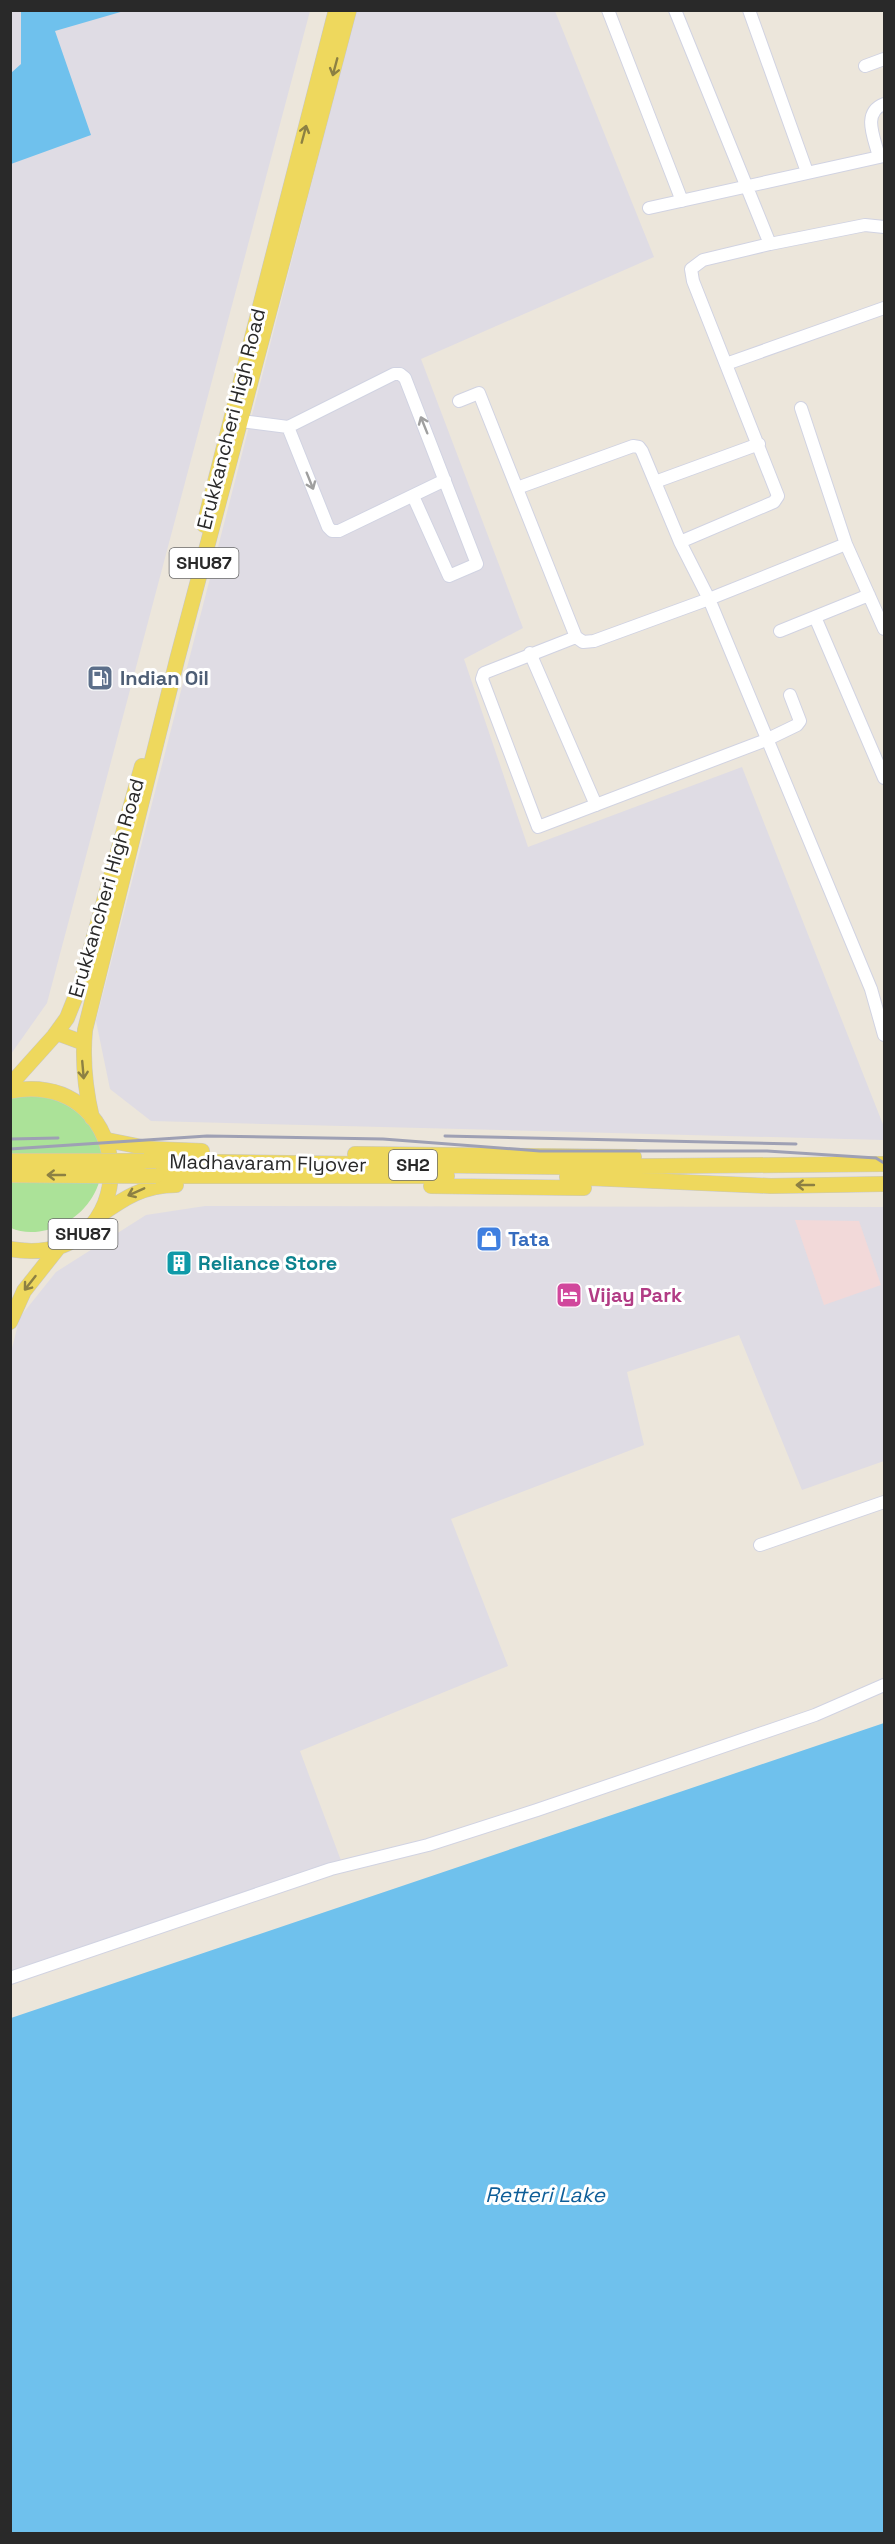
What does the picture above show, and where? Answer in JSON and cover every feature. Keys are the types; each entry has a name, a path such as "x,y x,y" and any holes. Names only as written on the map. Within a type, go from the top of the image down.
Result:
{"main road":[{"name":"Erukkancheri High Road","path":"10,1085 57,1033 81,983 156,718 267,273 336,10"},
{"name":"SHU87","path":"92,1118 84,1086 82,1059 104,949 177,660 349,10"},
{"path":"57,1033 84,1043"},
{"name":"SHU87","path":"10,1091 29,1088 53,1091 76,1101 92,1118 107,1140 113,1166 110,1192 99,1216 81,1235 58,1248 31,1252 10,1249"},
{"path":"107,1140 152,1149 190,1151 691,1157 705,1166"},
{"name":"Madhavaram Flyover","path":"10,1161 705,1166"},
{"name":"SH2","path":"705,1166 885,1164"},
{"name":"Madhavaram Flyover","path":"10,1175 538,1177 694,1184"},
{"path":"99,1216 133,1192 163,1185 531,1186 686,1192 694,1184"},
{"name":"SH2","path":"694,1184 771,1186 885,1184"},
{"path":"10,1322 24,1291 58,1248"}],"street":[{"path":"608,10 681,201"},
{"path":"675,10 770,244"},
{"path":"749,10 807,172"},
{"path":"865,66 885,59"},
{"path":"649,207 882,157 870,120 874,110 885,104"},
{"path":"680,542 774,502 777,491 693,281 691,269 703,260 770,244 865,225 885,227"},
{"path":"726,364 884,310"},
{"path":"241,421 288,427 394,374 400,374 405,378 446,480 477,560 475,566 449,576 413,496"},
{"path":"459,401 479,393 576,637 583,642 594,641 708,599 846,544"},
{"path":"801,408 846,544 885,629"},
{"path":"288,427 328,527 332,531 339,531 446,480"},
{"path":"655,482 759,444"},
{"path":"517,488 633,446 639,447 642,451 680,542 708,599 871,989 885,1035"},
{"path":"780,632 868,595"},
{"path":"814,617 885,778"},
{"path":"576,637 484,673 482,679 535,824 541,827 766,740 797,725 800,721 790,695"},
{"path":"531,653 596,805"},
{"path":"760,1545 885,1502"},
{"path":"10,1978 332,1869 428,1845 537,1810 804,1719 885,1685"}],"shaded area":[{"path":"11,11 310,11 47,1003 11,1054"},
{"path":"356,11 555,11 654,257 421,359 523,628 464,659 528,847 742,767 884,1127 884,1140 151,1121 110,1089 96,1021"},
{"path":"205,1206 884,1207 884,1461 802,1490 739,1335 627,1372 644,1445 451,1519 508,1666 300,1751 343,1866 11,1981 11,1352 20,1317 56,1272 146,1215"},
{"path":"795,1220 859,1221 881,1285 824,1305"}],"green space":[{"path":"36,1093 79,1111 92,1127 100,1144 102,1163 100,1180 93,1197 81,1211 66,1223 47,1230 29,1232 11,1228 10,1097"}],"water":[{"path":"21,11 124,11 55,31 91,135 11,164 11,73 21,64"},
{"name":"Retteri Lake","path":"884,1723 884,2533 11,2533 11,2018"}],"railway":[{"path":"10,1149 207,1136 383,1139 540,1151 767,1151 876,1158 884,1163"},
{"path":"445,1136 796,1144"},
{"path":"10,1139 58,1138"}],"place":[{"name":"Indian Oil","path":"100,678"},
{"name":"Tata","path":"489,1239"},
{"name":"Reliance Store","path":"179,1263"},
{"name":"Vijay Park","path":"569,1295"}]}
